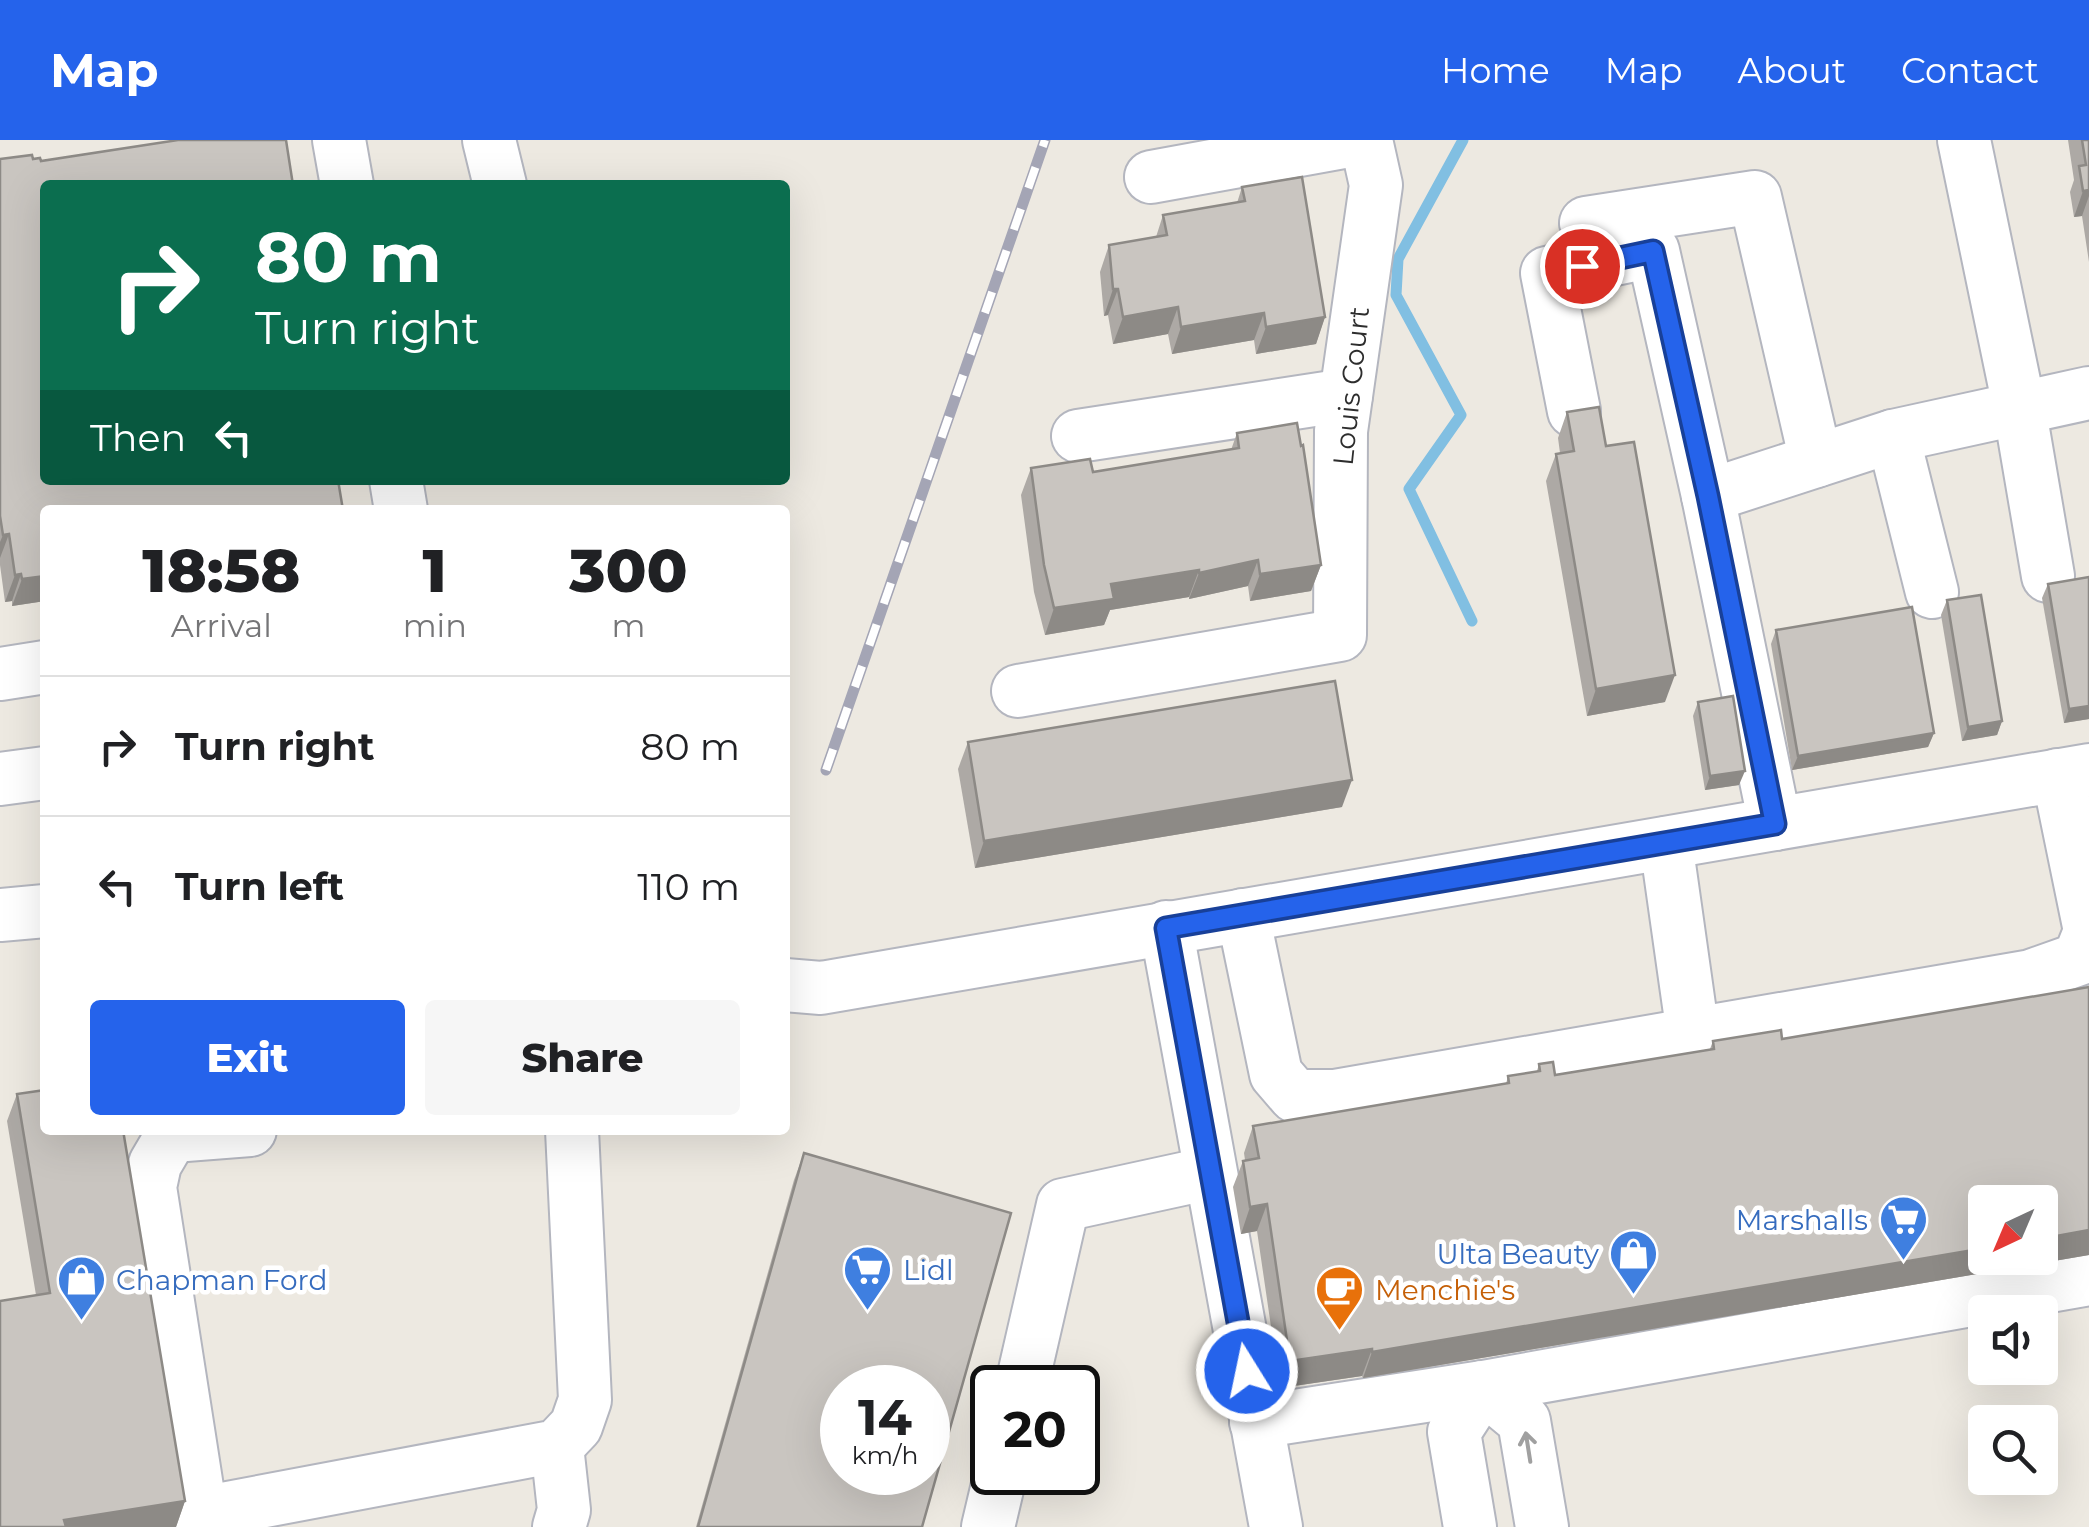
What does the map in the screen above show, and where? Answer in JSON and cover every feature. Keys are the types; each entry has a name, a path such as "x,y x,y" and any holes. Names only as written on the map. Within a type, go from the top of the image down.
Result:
{"street":[{"path":"339,140 346,180"},
{"path":"488,140 499,180"},
{"path":"1177,162 1355,140"},
{"name":"Louis Court","path":"1018,691 1340,635 1341,430 1376,185 1366,140"},
{"path":"1964,140 2019,406 2048,576"},
{"path":"1586,223 1755,197 1816,461"},
{"path":"1574,410 1547,273 1653,251 1775,824"},
{"path":"1708,496 1893,436 2089,392"},
{"path":"1078,436 1346,395"},
{"path":"1893,436 1932,592"},
{"path":"0,674 40,669"},
{"path":"0,779 40,773"},
{"path":"790,986 821,988 2074,773 2089,926"},
{"path":"1666,842 1693,1034"},
{"path":"0,914 40,911"},
{"path":"1243,915 1276,1074 1294,1096 1334,1096 2031,976 2078,959 2089,934"},
{"path":"1166,928 1276,1527"},
{"path":"173,1135 155,1164 150,1187 216,1518 557,1446 576,1426 585,1400 572,1135"},
{"path":"1025,1365 1063,1205 1210,1173"},
{"path":"1256,1422 1482,1387 2089,1279"},
{"path":"1470,1527 1454,1432 1482,1387"},
{"path":"1482,1387 1524,1421 1542,1527"},
{"path":"557,1446 564,1510 558,1527"},
{"path":"988,1527 996,1495"}],"building":[{"path":"178,140 286,140 292,180 40,180 40,485 339,485 342,505 40,505 40,577 22,579 21,574 15,575 9,534 3,535 0,516 0,159 32,155 41,161"},
{"path":"2082,140 2089,140 2089,190 2083,191 2079,166 2086,165"},
{"path":"1302,177 1325,317 1266,327 1264,313 1181,327 1178,307 1123,317 1118,289 1113,289 1109,245 1167,235 1163,215 1245,201 1242,187"},
{"path":"1599,407 1606,446 1634,442 1675,675 1596,689 1556,454 1574,451 1567,412"},
{"path":"1297,423 1321,565 1260,574 1258,560 1199,573 1111,584 1114,599 1054,608 1031,468 1090,459 1093,472 1239,448 1237,433"},
{"path":"2089,577 2089,706 2069,709 2048,584"},
{"path":"1981,595 2002,721 1968,727 1947,600"},
{"path":"1912,607 1934,733 1798,756 1776,630"},
{"path":"1335,681 1352,780 984,841 968,742"},
{"path":"1733,696 1745,771 1710,776 1698,702"},
{"path":"2089,987 2089,1230 2058,1236 2058,1185 1968,1185 1968,1251 1372,1352 1290,1361 1267,1204 1250,1207 1243,1161 1259,1158 1253,1126 1509,1083 1508,1076 1540,1071 1539,1064 1553,1062 1555,1075 1714,1049 1713,1041 1781,1030 1782,1039"},
{"name":"Chapman Ford","path":"40,1091 40,1135 124,1135 185,1501 64,1520 66,1527 0,1527 0,1301 50,1293 17,1094"},
{"name":"Lidl","path":"804,1153 1011,1213 950,1428 950,1365 820,1365 820,1495 931,1495 922,1527 698,1527"}],"waterway":[{"path":"1463,140 1398,259 1396,295 1461,415 1409,489 1472,621"}],"railway":[{"path":"826,770 1045,140"}],"place":[{"name":"Marshalls","path":"1903,1262"},
{"name":"Ulta Beauty","path":"1634,1296"},
{"name":"Lidl","path":"868,1312"},
{"name":"Chapman Ford","path":"81,1322"},
{"name":"Menchie's","path":"1340,1332"}],"route":[{"path":"1247,1371 1166,928 1775,824 1653,251 1582,266"}]}
